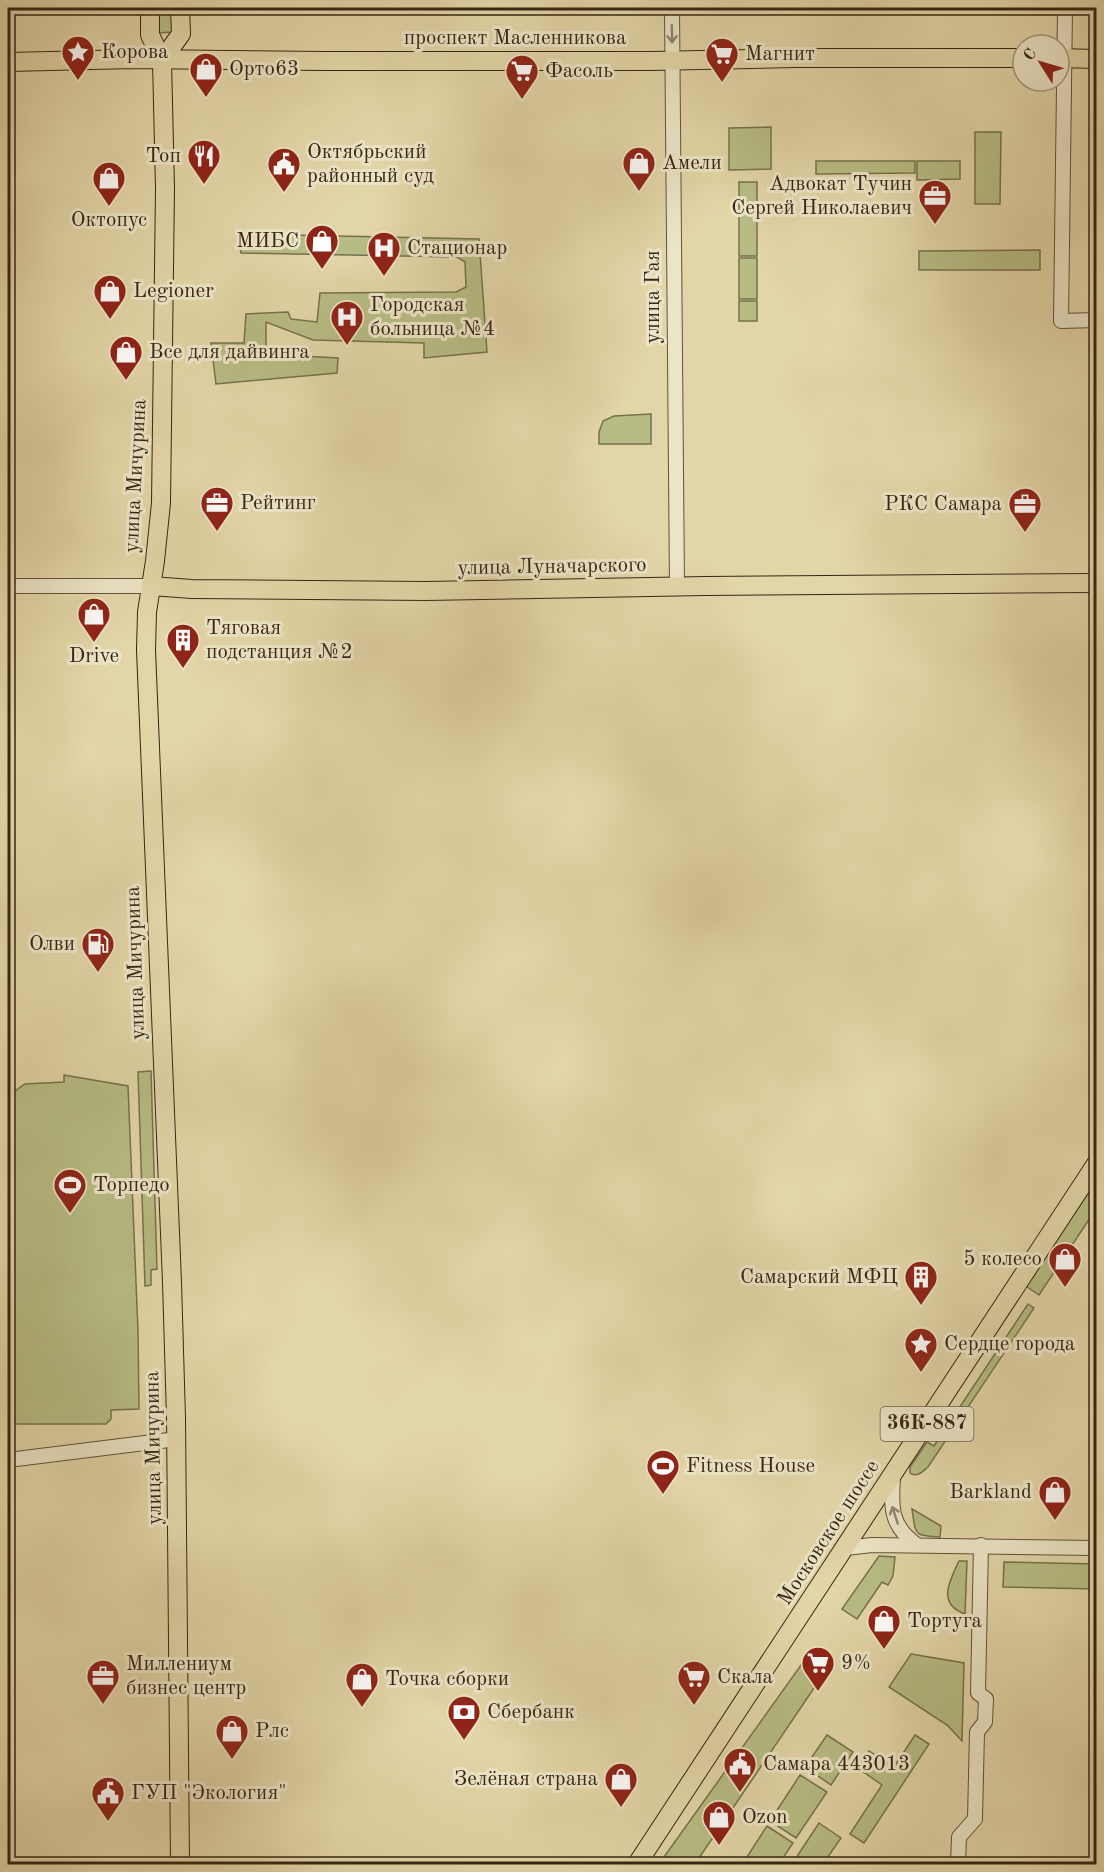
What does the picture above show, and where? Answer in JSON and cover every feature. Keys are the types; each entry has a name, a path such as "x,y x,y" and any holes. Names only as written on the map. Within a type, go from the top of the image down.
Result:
{"main road":[{"name":"улица Мичурина","path":"150,8 150,35 162,60 165,179 161,503 147,612 146,650 177,1439 180,1864"},
{"path":"162,60 181,34 180,8"},
{"name":"проспект Масленникова","path":"8,62 134,59 1011,58"},
{"path":"1071,59 1096,59"},
{"name":"улица Луначарского","path":"151,586 192,589 414,591 1096,583"},
{"name":"Московское шоссе","path":"637,1864 893,1477 1096,1164"}],"street":[{"name":"улица Гая","path":"672,8 677,587"},
{"path":"1064,33 1065,8"},
{"path":"1062,93 1061,321 1096,320"},
{"name":"улица Луначарского","path":"8,586 151,586"},
{"path":"8,1460 177,1439"},
{"path":"893,1477 891,1506 895,1519 901,1531 917,1545"},
{"path":"846,1548 872,1545 1096,1548"},
{"path":"958,1864 959,1837 975,1819 977,1732 985,1722 986,1699 978,1693 981,1545"}],"green space":[{"path":"157,8 173,8 173,32 158,33"},
{"path":"771,127 771,169 729,170 729,128"},
{"path":"975,132 1001,132 1000,204 975,204"},
{"path":"816,161 915,161 915,173 816,174"},
{"path":"917,161 960,161 960,179 917,180"},
{"path":"739,182 757,182 757,256 739,256"},
{"path":"237,234 479,239 487,352 424,358 424,343 313,340 266,322 266,354 338,358 337,373 216,384 211,343 244,343 246,314 288,312 291,319 317,322 320,293 456,292 466,287 465,262 457,257 241,253"},
{"path":"1040,250 1040,270 919,270 919,251"},
{"path":"739,258 757,258 757,299 739,299"},
{"path":"739,301 757,301 757,321 739,321"},
{"path":"651,414 651,444 599,444 599,432 603,421 614,416"},
{"path":"151,1071 157,1269 151,1270 151,1285 145,1286 138,1072"},
{"name":"Торпедо","path":"64,1075 128,1086 139,1409 111,1410 111,1419 106,1424 8,1424 8,1096 25,1084 64,1082"},
{"path":"1096,1181 1096,1209 1039,1295 1026,1286"},
{"path":"1028,1304 1034,1308 928,1467 917,1474 910,1473 910,1467 927,1442 934,1446"},
{"path":"912,1509 941,1526 940,1537 920,1535 917,1532"},
{"path":"879,1556 895,1557 893,1576 888,1585 882,1582 857,1619 842,1609"},
{"path":"959,1561 967,1561 965,1614 956,1610 948,1598 949,1584"},
{"path":"1004,1562 1095,1564 1095,1589 1003,1587"},
{"path":"809,1654 831,1663 695,1864 659,1864"},
{"path":"911,1654 964,1663 962,1741 947,1725 889,1687"},
{"path":"827,1735 853,1752 831,1785 805,1767"},
{"path":"915,1735 929,1744 864,1843 850,1834 882,1785 858,1768 869,1751 894,1767"},
{"path":"800,1775 827,1792 796,1838 770,1821"},
{"path":"819,1823 841,1838 823,1864 792,1864"},
{"path":"767,1826 793,1843 779,1864 752,1864 745,1860"}],"place":[{"name":"Корова","path":"78,81"},
{"name":"Магнит","path":"722,83"},
{"name":"Орто63","path":"206,98"},
{"name":"Фасоль","path":"522,100"},
{"name":"Топ","path":"204,185"},
{"name":"Амели","path":"639,192"},
{"name":"Октябрьский районный суд","path":"284,193"},
{"name":"Октопус","path":"109,207"},
{"name":"Адвокат Тучин Сергей Николаевич","path":"935,225"},
{"name":"МИБС","path":"322,270"},
{"name":"Стационар","path":"384,277"},
{"name":"Legioner","path":"110,320"},
{"name":"Городская больница №4","path":"347,346"},
{"name":"Все для дайвинга","path":"126,381"},
{"name":"Рейтинг","path":"217,532"},
{"name":"РКС Самара","path":"1025,533"},
{"name":"Drive","path":"94,643"},
{"name":"Тяговая подстанция №2","path":"183,669"},
{"name":"Олви","path":"98,973"},
{"name":"Торпедо","path":"70,1214"},
{"name":"5 колесо","path":"1065,1288"},
{"name":"Самарский МФЦ","path":"921,1306"},
{"name":"Сердце города","path":"921,1373"},
{"name":"Fitness House","path":"663,1495"},
{"name":"Barkland","path":"1055,1521"},
{"name":"Тортуга","path":"884,1650"},
{"name":"9%","path":"818,1692"},
{"name":"Миллениум бизнес центр","path":"103,1705"},
{"name":"Скала","path":"694,1706"},
{"name":"Точка сборки","path":"362,1708"},
{"name":"Сбербанк","path":"464,1741"},
{"name":"Рлс","path":"232,1760"},
{"name":"Самара 443013","path":"740,1793"},
{"name":"Зелёная страна","path":"621,1808"},
{"name":"ГУП \"Экология\"","path":"108,1822"},
{"name":"Ozon","path":"719,1846"}]}
